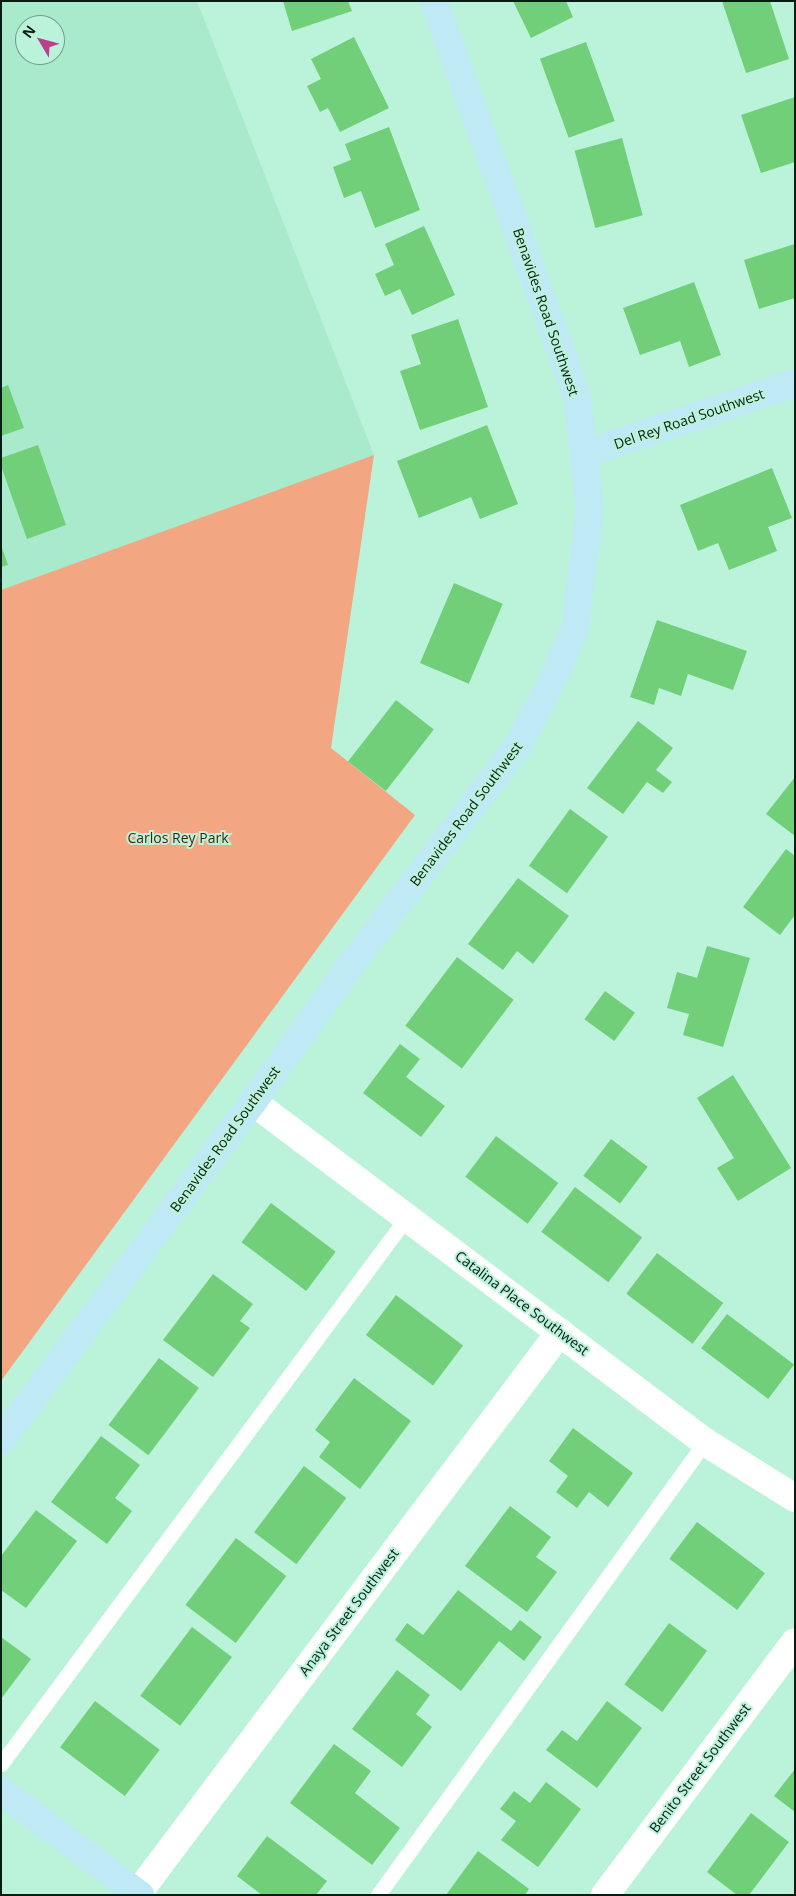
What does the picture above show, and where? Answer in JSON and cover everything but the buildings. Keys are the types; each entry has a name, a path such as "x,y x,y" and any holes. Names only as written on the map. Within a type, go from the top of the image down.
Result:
{"street":[{"name":"Benavides Road Southwest","path":"1,1441 253,1102 344,974 519,744 555,675 575,628 590,509 577,396 434,1"},
{"name":"Del Rey Road Southwest","path":"584,454 795,383"},
{"name":"Catalina Place Southwest","path":"253,1102 705,1442 795,1498"},
{"name":"Anaya Street Southwest","path":"139,1894 560,1332"},
{"name":"Benito Street Southwest","path":"605,1895 795,1642"},
{"path":"1,1791 139,1894"}],"lane":[{"path":"1,1764 407,1217"},
{"path":"378,1895 705,1442"}],"shaded area":[{"path":"1,1 197,1 374,455 1,590"}],"green space":[{"name":"Carlos Rey Park","path":"374,455 331,748 415,815 1,1381 1,590"}]}
